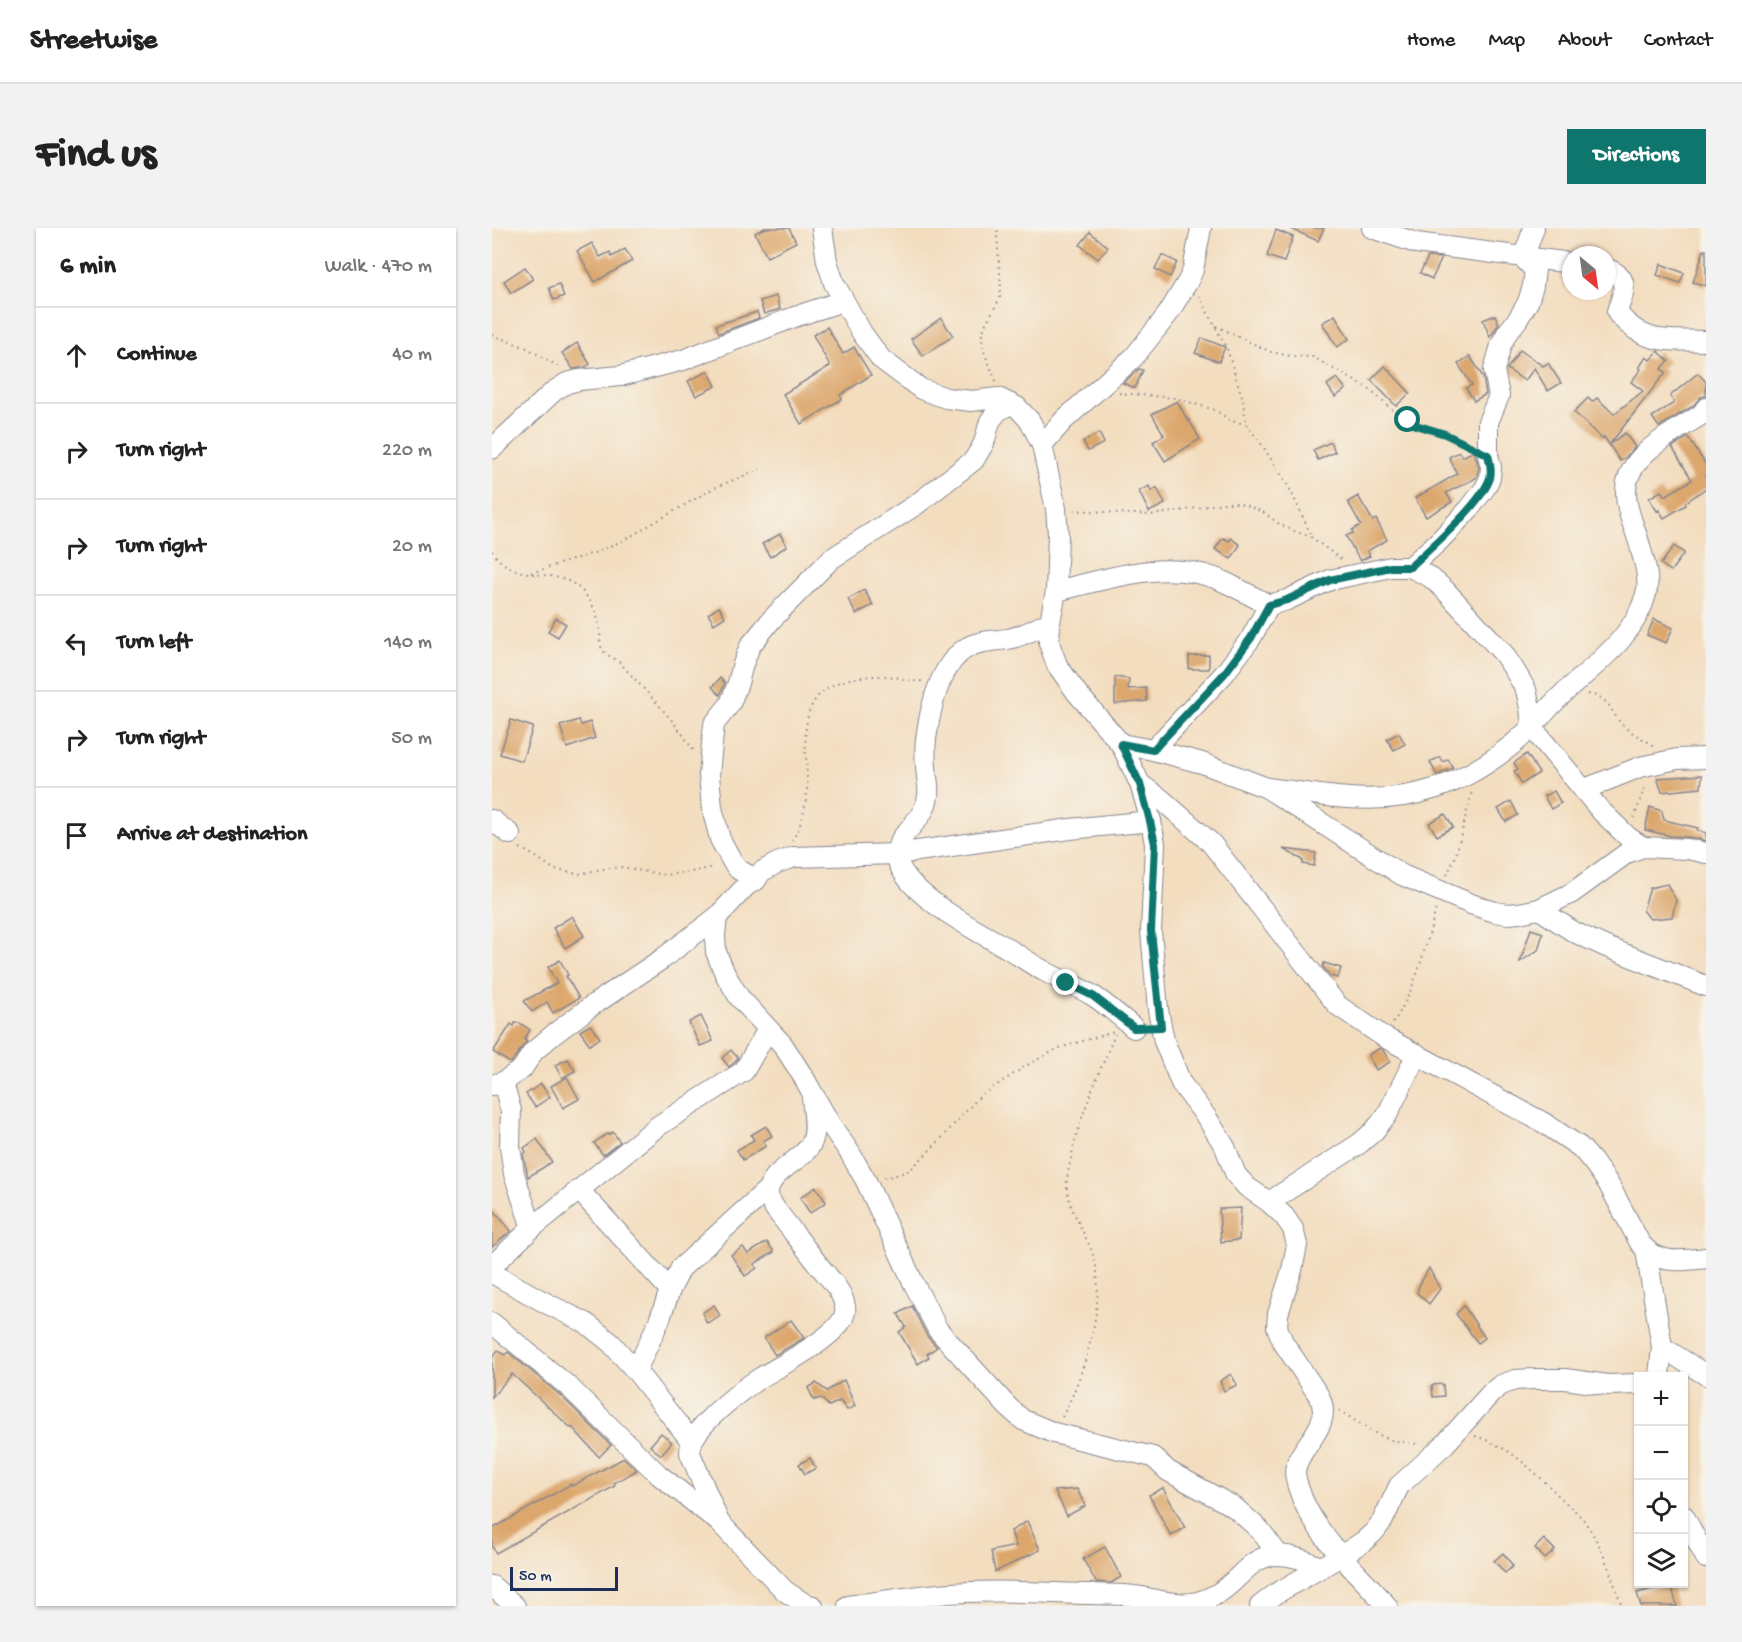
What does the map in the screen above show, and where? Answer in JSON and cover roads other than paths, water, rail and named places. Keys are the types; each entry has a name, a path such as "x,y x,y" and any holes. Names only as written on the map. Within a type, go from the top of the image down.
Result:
{"street":[{"path":"822,228 827,261 834,283 862,333 881,359 921,389 946,398 971,401 998,398 1017,407 1030,421 1042,445 1056,509 1058,534 1056,591 1050,622 1049,643 1057,665 1077,693 1121,744 1140,784 1155,844 1151,931 1158,1010 1164,1041 1181,1083 1207,1118 1225,1148 1236,1175 1284,1216 1293,1229 1297,1245 1292,1270 1278,1314 1277,1327 1283,1342 1323,1403 1320,1425 1299,1459 1295,1470 1296,1483 1309,1514 1323,1535 1388,1606"},
{"path":"1042,445 1064,420 1134,357 1168,314 1188,281 1201,228"},
{"path":"1372,228 1416,243 1562,262"},
{"path":"1523,258 1534,228"},
{"path":"1410,567 1470,508 1485,489 1490,478 1488,422 1498,396 1494,369 1501,345 1528,302 1533,286 1534,270 1523,258"},
{"path":"1616,274 1623,282 1624,290 1617,311 1633,329 1651,339 1706,341"},
{"path":"492,449 554,391 567,383 620,376 683,360 797,316 843,301"},
{"path":"756,880 738,869 720,839 712,808 709,775 714,724 730,704 750,646 831,559 917,504 974,460 984,443 990,421 998,411 1010,404"},
{"path":"1267,788 1348,798 1388,798 1421,794 1451,784 1476,771 1514,744 1548,706 1610,652 1628,631 1640,610 1647,592 1645,566 1640,543 1630,516 1626,492 1631,471 1644,453 1701,415 1706,408"},
{"path":"1056,591 1143,570 1174,569 1215,578 1269,605 1287,600 1330,580 1391,567 1410,567 1430,577 1444,589 1503,653 1526,690 1532,726 1601,811 1635,842 1706,853"},
{"path":"1153,750 1224,674 1251,638 1269,605"},
{"path":"1050,622 1023,635 984,641 969,647 949,666 939,683 926,740 929,794 926,806 904,836 898,846 897,854 902,870 914,887 950,914 1043,971 1093,996 1134,1028"},
{"path":"1121,744 1202,763 1267,788 1402,875 1495,912 1508,914 1539,909 1572,893 1627,853 1635,842"},
{"path":"1585,789 1640,766 1706,758"},
{"path":"1140,784 1161,799 1211,843 1337,1005 1384,1037 1544,1123 1580,1147 1608,1183 1640,1243 1659,1259 1681,1261 1706,1258"},
{"path":"492,820 510,834"},
{"path":"532,1228 514,1174 510,1146 511,1111 497,1083 522,1069 533,1052 554,1034 662,959 717,917 747,885 756,880 761,872 794,857 897,854 1070,829 1150,821"},
{"path":"1539,909 1594,942 1706,986"},
{"path":"717,917 714,935 715,948 722,969 739,997 783,1045 866,1181 938,1330 1008,1407 1023,1420 1043,1430 1153,1457 1168,1471 1234,1507 1260,1530 1278,1554"},
{"path":"492,1266 532,1228 658,1126 744,1071 768,1029"},
{"path":"1269,1202 1359,1144 1374,1131 1388,1115 1417,1054"},
{"path":"636,1371 681,1268 768,1189 782,1170 811,1144 814,1135 814,1119 811,1091"},
{"path":"719,1522 690,1453 691,1442 699,1430 726,1404 758,1379 802,1354 835,1330 846,1311 843,1299 834,1284 776,1210 768,1189"},
{"path":"579,1190 670,1290"},
{"path":"1646,1250 1662,1347 1660,1372"},
{"path":"492,1273 586,1323 610,1343 636,1371 691,1442"},
{"path":"492,1323 569,1388 659,1475 719,1522 785,1591 807,1606"},
{"path":"1662,1347 1706,1375"},
{"path":"1260,1606 1277,1593 1341,1556 1374,1532 1383,1520 1399,1486 1445,1444 1501,1385 1515,1380 1565,1379 1608,1385 1634,1384"},
{"path":"1688,1525 1706,1558"},
{"path":"848,1606 940,1594 1001,1593 1132,1595 1180,1604 1211,1598 1243,1570 1263,1557 1278,1554 1304,1559 1320,1567"},
{"path":"492,1586 515,1606"}]}
